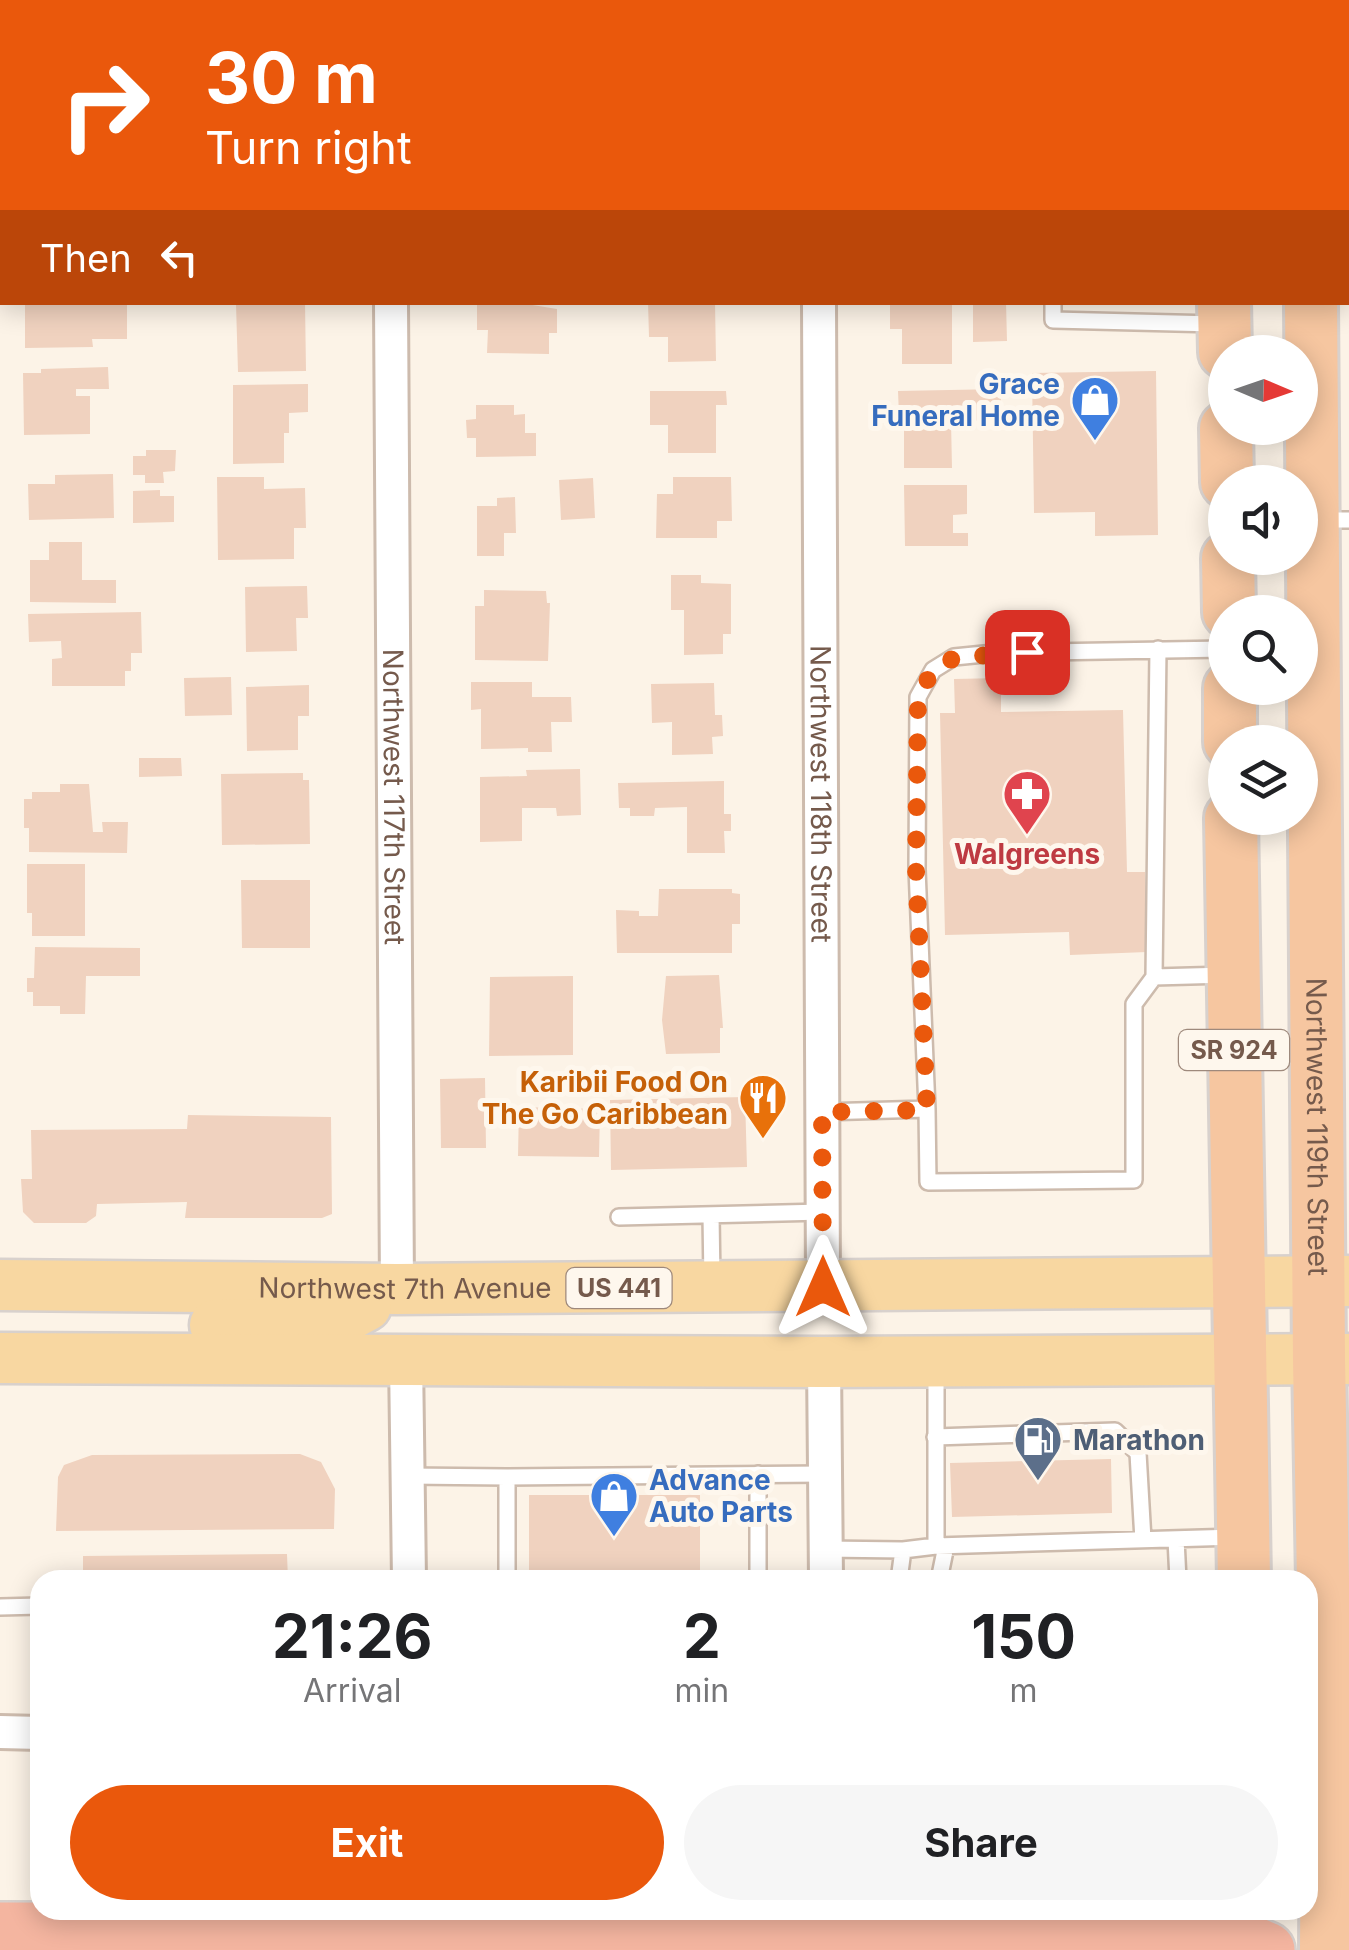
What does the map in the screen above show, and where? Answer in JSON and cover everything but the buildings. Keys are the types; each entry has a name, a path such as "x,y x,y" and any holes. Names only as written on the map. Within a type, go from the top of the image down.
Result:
{"highway":[{"name":"Northwest 119th Street","path":"1311,305 1331,520 1323,797 1326,1116 1334,1281 1330,1612 1338,1801 1330,1928"},
{"name":"SR 924","path":"1231,835 1243,1558"},
{"path":"0,1930 598,1932 1210,1926 1257,1934"}],"main road":[{"name":"Northwest 7th Avenue","path":"0,1285 397,1290 1334,1281"},
{"path":"406,1359 489,1316 658,1316 712,1288"},
{"path":"116,1359 202,1326 334,1322 397,1290"},
{"path":"0,1358 824,1362 1334,1359"}],"street":[{"name":"Northwest 117th Street","path":"391,305 397,1290"},
{"name":"Northwest 118th Street","path":"819,305 823,1287"},
{"path":"406,1359 409,1570"},
{"path":"824,1362 826,1564"},
{"path":"0,1732 30,1733"}],"lane":[{"path":"1053,305 1053,320 1225,326"},
{"path":"1158,649 1154,977 1134,1004 1134,1180 928,1182 916,869 918,697 933,670 954,658 994,653 1158,649 1208,649"},
{"path":"1154,977 1233,975"},
{"path":"822,1112 927,1110"},
{"path":"620,1217 823,1212"},
{"path":"711,1215 712,1288"},
{"path":"936,1362 934,1436 940,1570"},
{"path":"934,1436 1114,1432 1138,1453 1143,1540"},
{"path":"758,1474 758,1570"},
{"path":"406,1476 824,1474"},
{"path":"507,1476 507,1570"},
{"path":"1176,1538 1178,1570"},
{"path":"826,1564 941,1546 1176,1538 1243,1558"},
{"path":"900,1570 903,1550"},
{"path":"0,1607 30,1606"}],"place":[{"name":"Grace Funeral Home","path":"1095,442"},
{"name":"Walgreens","path":"1027,836"},
{"name":"Karibii Food On The Go Caribbean","path":"763,1140"},
{"name":"Marathon","path":"1038,1482"},
{"name":"Advance Auto Parts","path":"614,1538"}],"route":[{"path":"823,1287 822,1112 927,1110 916,869 918,697 933,670 954,658 1027,652"}]}
